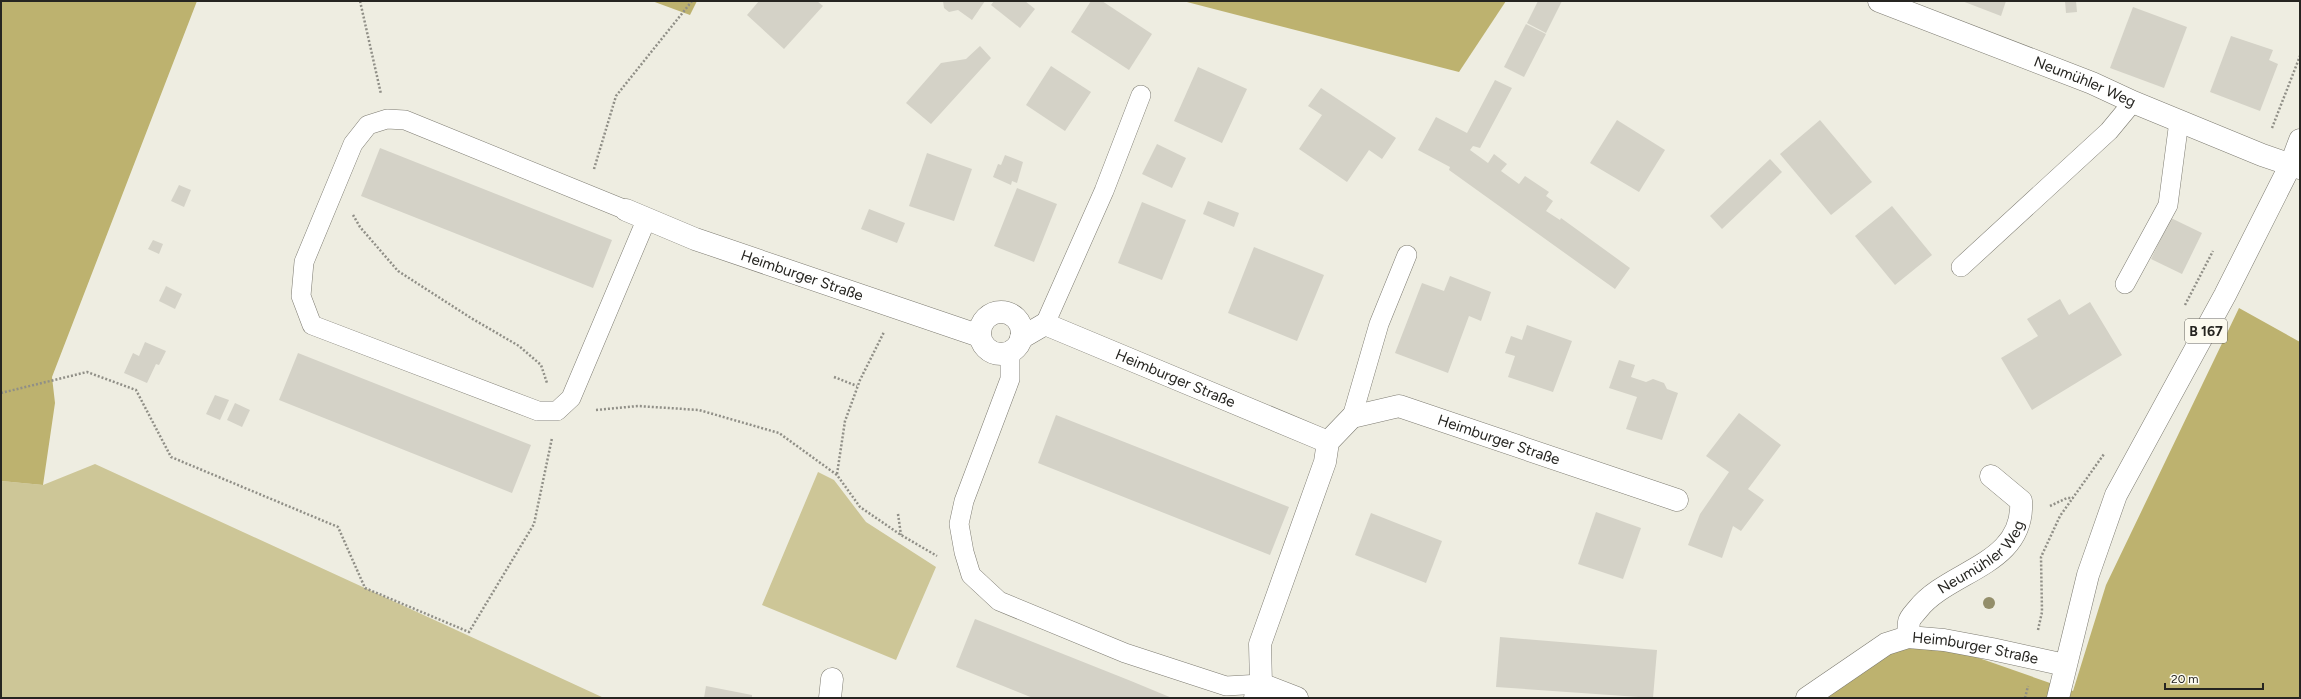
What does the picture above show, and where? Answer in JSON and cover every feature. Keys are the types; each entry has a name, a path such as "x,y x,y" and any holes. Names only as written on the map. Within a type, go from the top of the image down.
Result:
{"street":[{"name":"Neumühler Weg","path":"1879,1 2078,78 2262,155 2295,166"},
{"name":"B 167","path":"2058,698 2088,575 2116,495 2295,166 2300,140"},
{"name":"Heimburger Straße","path":"626,210 695,239 980,336"},
{"path":"1016,345 1020,325 1014,317 1008,313 998,312 991,314 983,321 980,328 982,344 988,350 1004,354 1045,324"},
{"name":"Heimburger Straße","path":"1045,324 1328,442"},
{"name":"Heimburger Straße","path":"1352,417 1400,406 1678,500"},
{"path":"1297,698 1258,691 1260,644 1325,462 1328,442 1352,417"},
{"name":"Neumühler Weg","path":"1908,637 1909,621 1925,600 1995,556 2013,536 2022,514 2021,501 1991,476"},
{"name":"Heimburger Straße","path":"1807,698 1886,644 1908,637 1944,640 2065,665"}],"lane":[{"path":"1045,324 1104,191 1141,95"},
{"path":"1961,267 2109,131 2133,102"},
{"path":"626,210 405,120 387,119 368,125 353,144 304,262 301,296 312,325 538,412 557,411 571,398 647,218"},
{"path":"2124,284 2168,204 2179,121"},
{"path":"1352,417 1379,324 1408,255"},
{"path":"1016,345 1010,379 964,501 959,524 964,552 971,575 999,601 1125,653 1226,686 1258,691"}],"path":[{"path":"360,1 387,119"},
{"path":"586,194 616,96 692,1"},
{"path":"2262,155 2300,56"},
{"path":"1,393 86,372 136,390 171,458 338,527 365,588 469,632 534,524 557,411 541,365 520,346 470,318 398,271 360,226 336,185"},
{"path":"2181,312 2216,244"},
{"path":"837,475 845,421 857,386 896,307"},
{"path":"834,377 857,386"},
{"path":"557,411 587,411 638,406 699,410 779,433 837,475 860,507 901,535 971,575"},
{"path":"2042,612 2041,557 2060,516 2083,486 2107,449"},
{"path":"898,514 901,535"}],"shaded area":[{"path":"1,1 197,1 52,377 55,403 43,485 1,481"},
{"path":"652,1 697,1 690,15"},
{"path":"1183,1 1506,1 1459,72"},
{"path":"2239,308 2300,342 2300,698 1819,698 1889,651 1936,643 2073,691 2106,585"},
{"path":"95,464 604,698 1,698 1,481 43,485"},
{"path":"818,472 834,480 866,522 936,567 896,660 762,605"}],"building":[{"path":"759,1 817,1 823,6 784,49 747,15"},
{"path":"943,1 985,1 972,20 958,10 949,12 944,8"},
{"path":"994,1 1025,1 1035,9 1020,28 991,5"},
{"path":"1091,1 1102,1 1152,34 1129,70 1071,32"},
{"path":"1538,1 1562,1 1546,33 1527,23"},
{"path":"1962,1 2006,1 2001,16"},
{"path":"2065,1 2076,1 2077,12 2066,13"},
{"path":"2133,7 2187,27 2164,88 2110,68"},
{"path":"1526,24 1546,34 1524,77 1504,67"},
{"path":"2231,36 2273,50 2269,60 2278,64 2260,111 2210,92"},
{"path":"980,46 991,58 931,124 906,103 941,63 966,59"},
{"path":"1051,66 1091,92 1065,131 1026,105"},
{"path":"1198,67 1247,89 1222,143 1174,121"},
{"path":"1495,80 1512,88 1480,148 1473,146 1470,150 1488,163 1494,154 1507,164 1501,171 1519,184 1525,176 1549,192 1546,196 1553,201 1546,211 1560,220 1561,218 1630,268 1615,289 1449,170 1450,167 1418,150 1436,117 1467,133"},
{"path":"1321,88 1396,138 1382,159 1369,150 1347,182 1299,149 1322,115 1308,106"},
{"path":"1617,120 1665,150 1639,192 1590,163"},
{"path":"1820,120 1872,182 1831,215 1780,154"},
{"path":"1157,144 1186,158 1172,188 1142,174"},
{"path":"380,148 612,240 593,288 361,196"},
{"path":"927,153 972,169 954,221 909,206"},
{"path":"1005,155 1023,162 1017,183 1012,181 1011,185 993,177 998,164 1001,165"},
{"path":"1770,159 1782,172 1722,229 1710,216"},
{"path":"179,185 191,190 184,207 171,201"},
{"path":"1017,188 1057,204 1034,262 994,246"},
{"path":"1208,201 1239,213 1234,227 1203,214"},
{"path":"1142,202 1186,220 1162,280 1118,263"},
{"path":"1892,206 1932,255 1895,285 1855,236"},
{"path":"869,209 905,223 897,243 861,229"},
{"path":"2171,218 2202,233 2182,274 2151,259"},
{"path":"153,240 163,244 159,254 148,249"},
{"path":"1254,247 1324,275 1297,341 1228,313"},
{"path":"1450,276 1491,292 1481,321 1469,316 1448,373 1395,353 1422,283 1444,291"},
{"path":"166,286 182,294 175,309 159,301"},
{"path":"2060,299 2069,315 2090,302 2122,355 2032,410 2001,358 2038,336 2027,319"},
{"path":"1527,325 1572,341 1553,392 1508,377 1515,356 1505,353 1511,336 1522,340"},
{"path":"145,342 166,351 159,365 156,364 147,383 124,373 133,353 139,356"},
{"path":"298,353 531,445 512,493 279,400"},
{"path":"1619,360 1635,365 1631,377 1646,382 1653,379 1664,383 1667,389 1678,393 1662,440 1626,429 1637,397 1609,388"},
{"path":"215,395 229,400 220,420 206,414"},
{"path":"235,403 250,410 242,427 227,420"},
{"path":"1739,413 1781,445 1748,489 1764,500 1741,531 1733,526 1722,558 1688,545 1700,514 1729,472 1706,456"},
{"path":"1056,415 1289,507 1270,555 1038,463"},
{"path":"1596,512 1641,528 1623,579 1578,564"},
{"path":"1371,513 1442,541 1426,583 1355,555"},
{"path":"975,619 1172,698 1033,698 956,667"},
{"path":"1500,637 1657,650 1653,698 1496,687"},
{"path":"706,686 752,695 752,698 704,698"}]}
